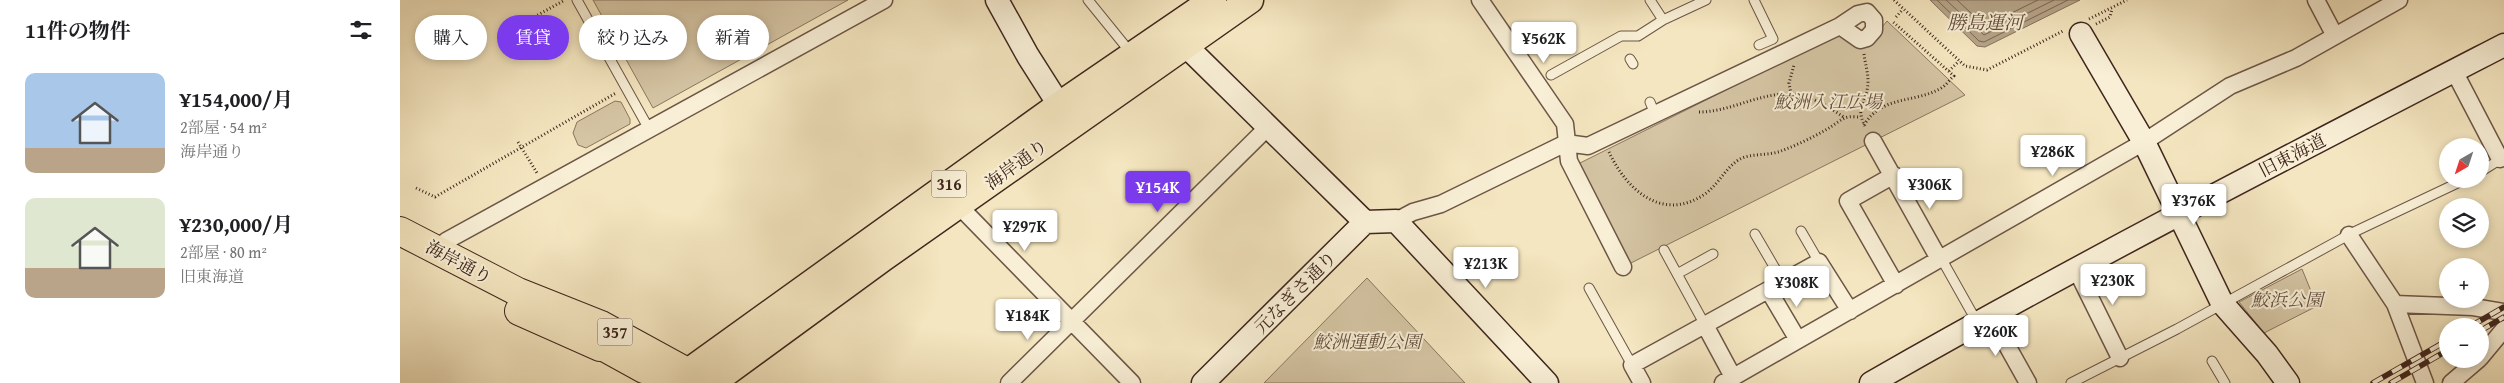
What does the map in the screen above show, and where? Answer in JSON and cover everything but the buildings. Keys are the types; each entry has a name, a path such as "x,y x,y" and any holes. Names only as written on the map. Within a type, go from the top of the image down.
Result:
{"highway":[{"path":"400,216 446,241 600,336"},
{"name":"海岸通り","path":"400,231 600,336 694,381"},
{"path":"400,250 537,320 600,336"}],"main road":[{"name":"海岸通り","path":"694,381 1065,115 1185,46 1250,0"},
{"name":"海岸通り","path":"694,381 958,205 1133,56 1208,2"}],"street":[{"path":"446,241 884,0"},
{"path":"998,0 1065,115"},
{"path":"1480,0 1565,124 1569,161 1623,267"},
{"path":"2316,0 2335,36"},
{"path":"1705,325 1728,380 1850,312 2144,142 2230,86 2296,58 2399,0"},
{"path":"1185,46 1365,222 1396,221 1412,212 1441,204 1566,143 1588,146 1653,108 1840,26"},
{"path":"2080,27 2144,142 2222,303 2267,354 2288,383"},
{"name":"旧東海道","path":"1871,383 2076,268 2179,213 2504,45"},
{"path":"2454,71 2502,158"},
{"path":"1009,383 1070,320 1267,128"},
{"path":"1873,141 1940,259"},
{"path":"1894,176 1848,201 1896,285"},
{"path":"958,205 1132,383"},
{"path":"1396,221 1547,383"},
{"name":"元なぎさ通り","path":"1203,383 1365,222"},
{"path":"2350,235 2395,304 2425,383"},
{"path":"1642,383 1632,365 1819,262 1850,312"},
{"path":"2076,268 2120,358"},
{"path":"1769,291 1798,340"},
{"path":"2395,304 2473,307 2504,312"},
{"path":"1984,319 2028,383"},
{"path":"2489,347 2504,329"},
{"path":"2451,383 2468,368"}],"lane":[{"path":"577,0 649,129"},
{"path":"1088,0 1133,56"},
{"path":"1650,0 1663,20"},
{"path":"1551,75 1621,36 1638,36 1663,20 1706,0"},
{"path":"1754,0 1772,39 1759,45"},
{"path":"2489,166 2502,158"},
{"path":"2071,383 2350,235 2447,188"},
{"path":"1801,231 1819,262"},
{"path":"1755,234 1783,282"},
{"path":"1664,250 1705,325"},
{"path":"1677,274 1713,254"},
{"path":"1940,259 1984,319"},
{"path":"1589,288 1632,365"},
{"path":"2212,361 2224,383"}],"path":[{"path":"538,15 565,0"},
{"path":"1894,0 1965,66 1987,70 2080,27 2127,0"},
{"path":"1896,17 1903,9"},
{"path":"1864,125 1869,117 1882,106 1944,87 1954,76 1892,21"},
{"path":"1864,50 1868,80 1866,94 1859,106 1860,117 1873,141"},
{"path":"1791,94 1789,84 1797,58"},
{"path":"1949,71 1959,61"},
{"path":"416,188 435,196 626,88"},
{"path":"1692,112 1727,109 1777,95 1791,94 1829,107 1845,118"},
{"path":"1606,146 1622,177 1638,194 1656,202 1671,204 1689,201 1704,194 1718,181 1729,166 1742,158 1778,152 1814,136 1845,118 1860,117"},
{"path":"518,142 541,180"}],"green space":[{"path":"593,0 848,0 769,44 769,15 697,15 697,60 740,60 653,108 626,60 687,60 687,15 601,15"},
{"name":"鮫洲入江広場","path":"1887,21 1965,95 1629,264 1578,164 1840,33 1873,38"},
{"path":"615,101 621,102 630,119 630,124 586,148 578,145 573,133 577,122"},
{"name":"鮫浜公園","path":"2302,269 2317,306 2264,333 2239,302"},
{"name":"鮫洲運動公園","path":"1367,278 1465,383 1264,383"}],"water":[{"name":"勝島運河","path":"1930,0 2080,0 1985,47 1977,46"}],"railway":[{"path":"2485,318 2504,307"},
{"path":"2489,326 2504,317"},
{"path":"2373,383 2439,345"},
{"path":"2391,383 2439,355"}]}
